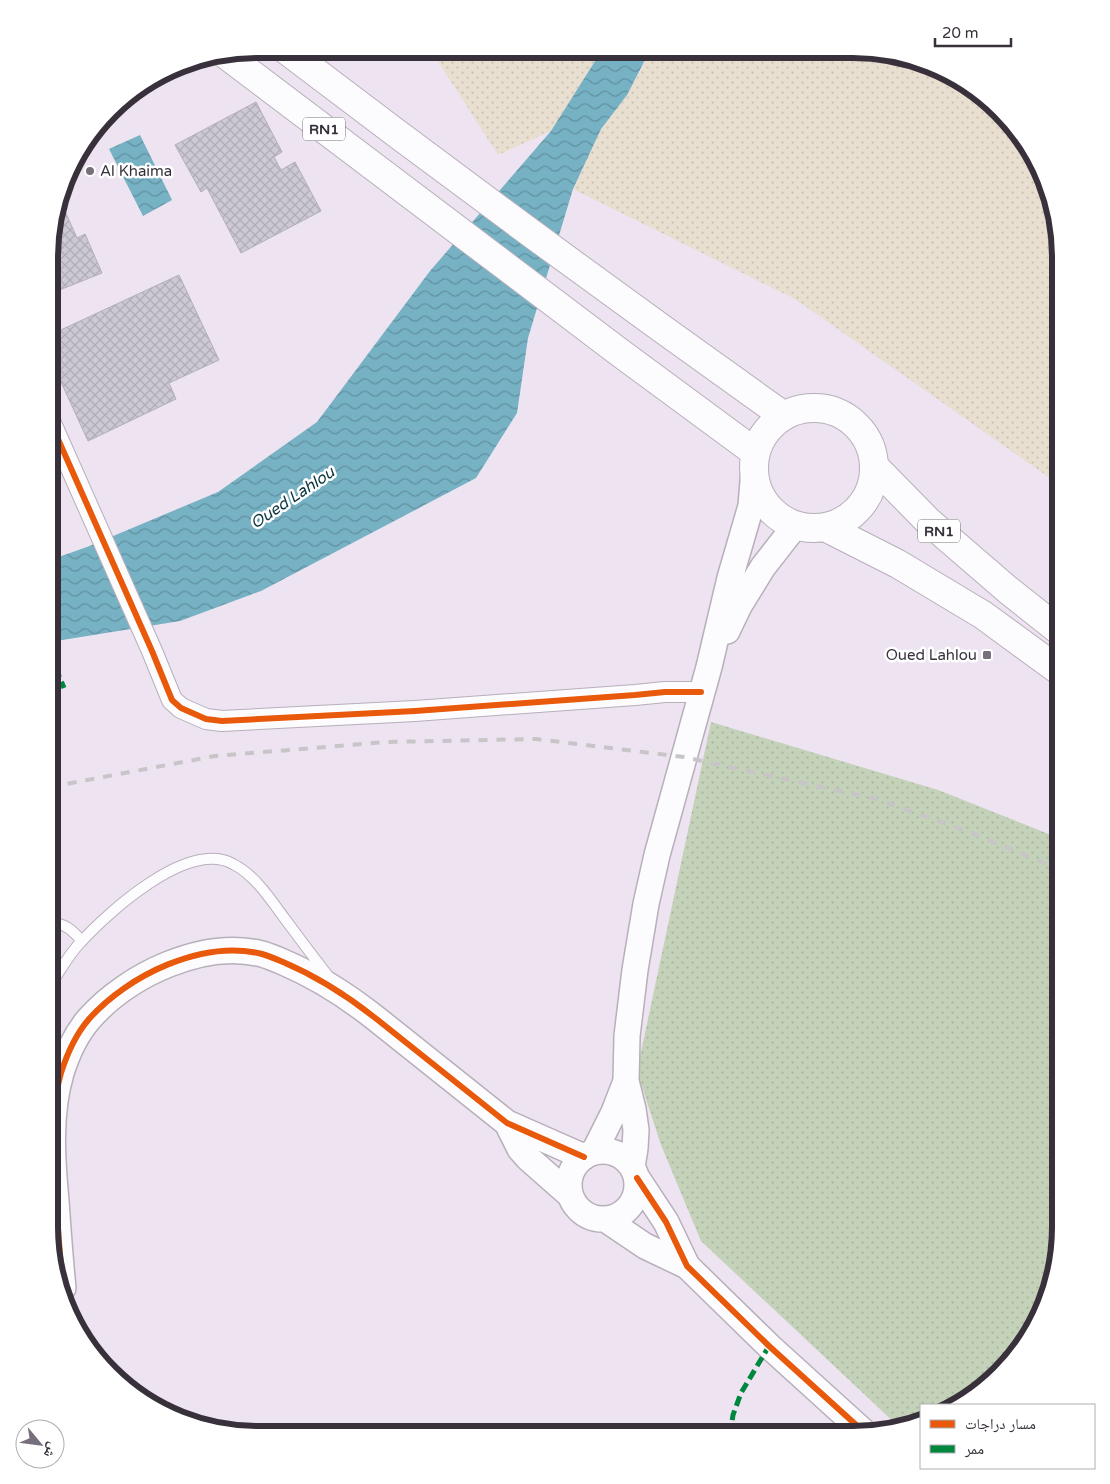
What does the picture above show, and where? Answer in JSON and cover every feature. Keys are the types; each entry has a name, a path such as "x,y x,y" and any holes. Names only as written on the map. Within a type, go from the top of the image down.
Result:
{"main road":[{"name":"RN1","path":"297,58 644,317 784,416"},
{"name":"RN1","path":"232,59 619,352 755,461"},
{"path":"814,408 829,410 844,415 856,424 866,437 872,451 874,467 873,484 866,499 856,512 842,522 827,528 811,529 795,526 778,518 765,504 757,487 755,461 762,438 771,426 784,416 814,408"},
{"name":"RN1","path":"874,467 928,521 1008,590 1052,625"},
{"path":"827,528 898,564 983,614 1052,665"}],"street":[{"path":"58,438 172,700 181,708 206,719 222,721 425,710 666,692 701,692"},
{"path":"626,1081 614,1112 589,1154 577,1162 570,1178 568,1187 575,1205 583,1214 594,1218 614,1218 623,1213 635,1198 638,1188 635,1172 636,1130 626,1081 627,1036 635,970 646,904 657,855 709,667 730,578 751,506 755,461"},
{"path":"709,667 739,606 763,567 795,526"},
{"path":"58,1062 70,1049 88,1020 112,997 142,977 170,963 202,954 235,949 263,954 320,980 340,993 374,1017 507,1124 589,1154 612,1152 627,1160 666,1222 687,1266"},
{"path":"507,1124 516,1143 528,1158 570,1195"},
{"path":"604,1219 645,1246 687,1266 769,1346 858,1426"},
{"path":"58,1228 61,1267"}],"lane":[{"path":"58,973 82,941 107,915 154,880 180,866 201,860 220,859 233,864 251,877 340,993"},
{"path":"58,923 72,930 82,941"}],"green space":[{"path":"711,722 938,790 1052,835 1052,1241 1049,1266 1032,1316 1019,1338 1003,1359 985,1377 953,1400 946,1404 920,1404 920,1415 894,1422 701,1241 661,1145 637,1071"}],"sand":[{"path":"436,58 597,58 551,131 498,155"},
{"path":"645,58 867,58 892,61 917,68 953,84 985,107 1003,125 1019,146 1032,168 1046,205 1051,231 1052,480 795,299 573,189 601,129 634,82"}],"water":[{"path":"597,58 645,58 627,95 601,129 573,189 528,338 517,413 476,478 261,591 180,621 58,641 58,557 87,547 218,492 317,422 430,271 551,131"},
{"path":"140,135 172,200 143,216 109,149"}],"building":[{"path":"256,102 282,152 274,157 281,170 295,162 321,211 241,253 207,188 201,192 175,145"},
{"path":"63,208 77,238 85,234 102,273 58,291 58,243"},
{"path":"179,275 219,360 169,383 176,399 88,441 58,375 58,331"}],"railway":[{"path":"58,785 215,756 387,742 536,739 684,757 876,799 964,830 1052,867"}],"marked path":[{"path":"58,673 64,688"},
{"path":"731,1426 733,1415 741,1393 769,1346"}],"cycle path":[{"path":"58,439 172,700 181,708 206,719 222,721 415,711 665,692 701,692"},
{"path":"58,1085 66,1059 84,1025 105,1003 124,988 168,964 192,956 239,951 262,954 307,973 342,994 507,1123 584,1157"},
{"path":"637,1178 666,1222 687,1266 769,1346 857,1426"},
{"path":"58,1230 61,1266"}],"place":[{"name":"Al Khaima","path":"90,171"},
{"name":"Oued Lahlou","path":"987,655"}]}
